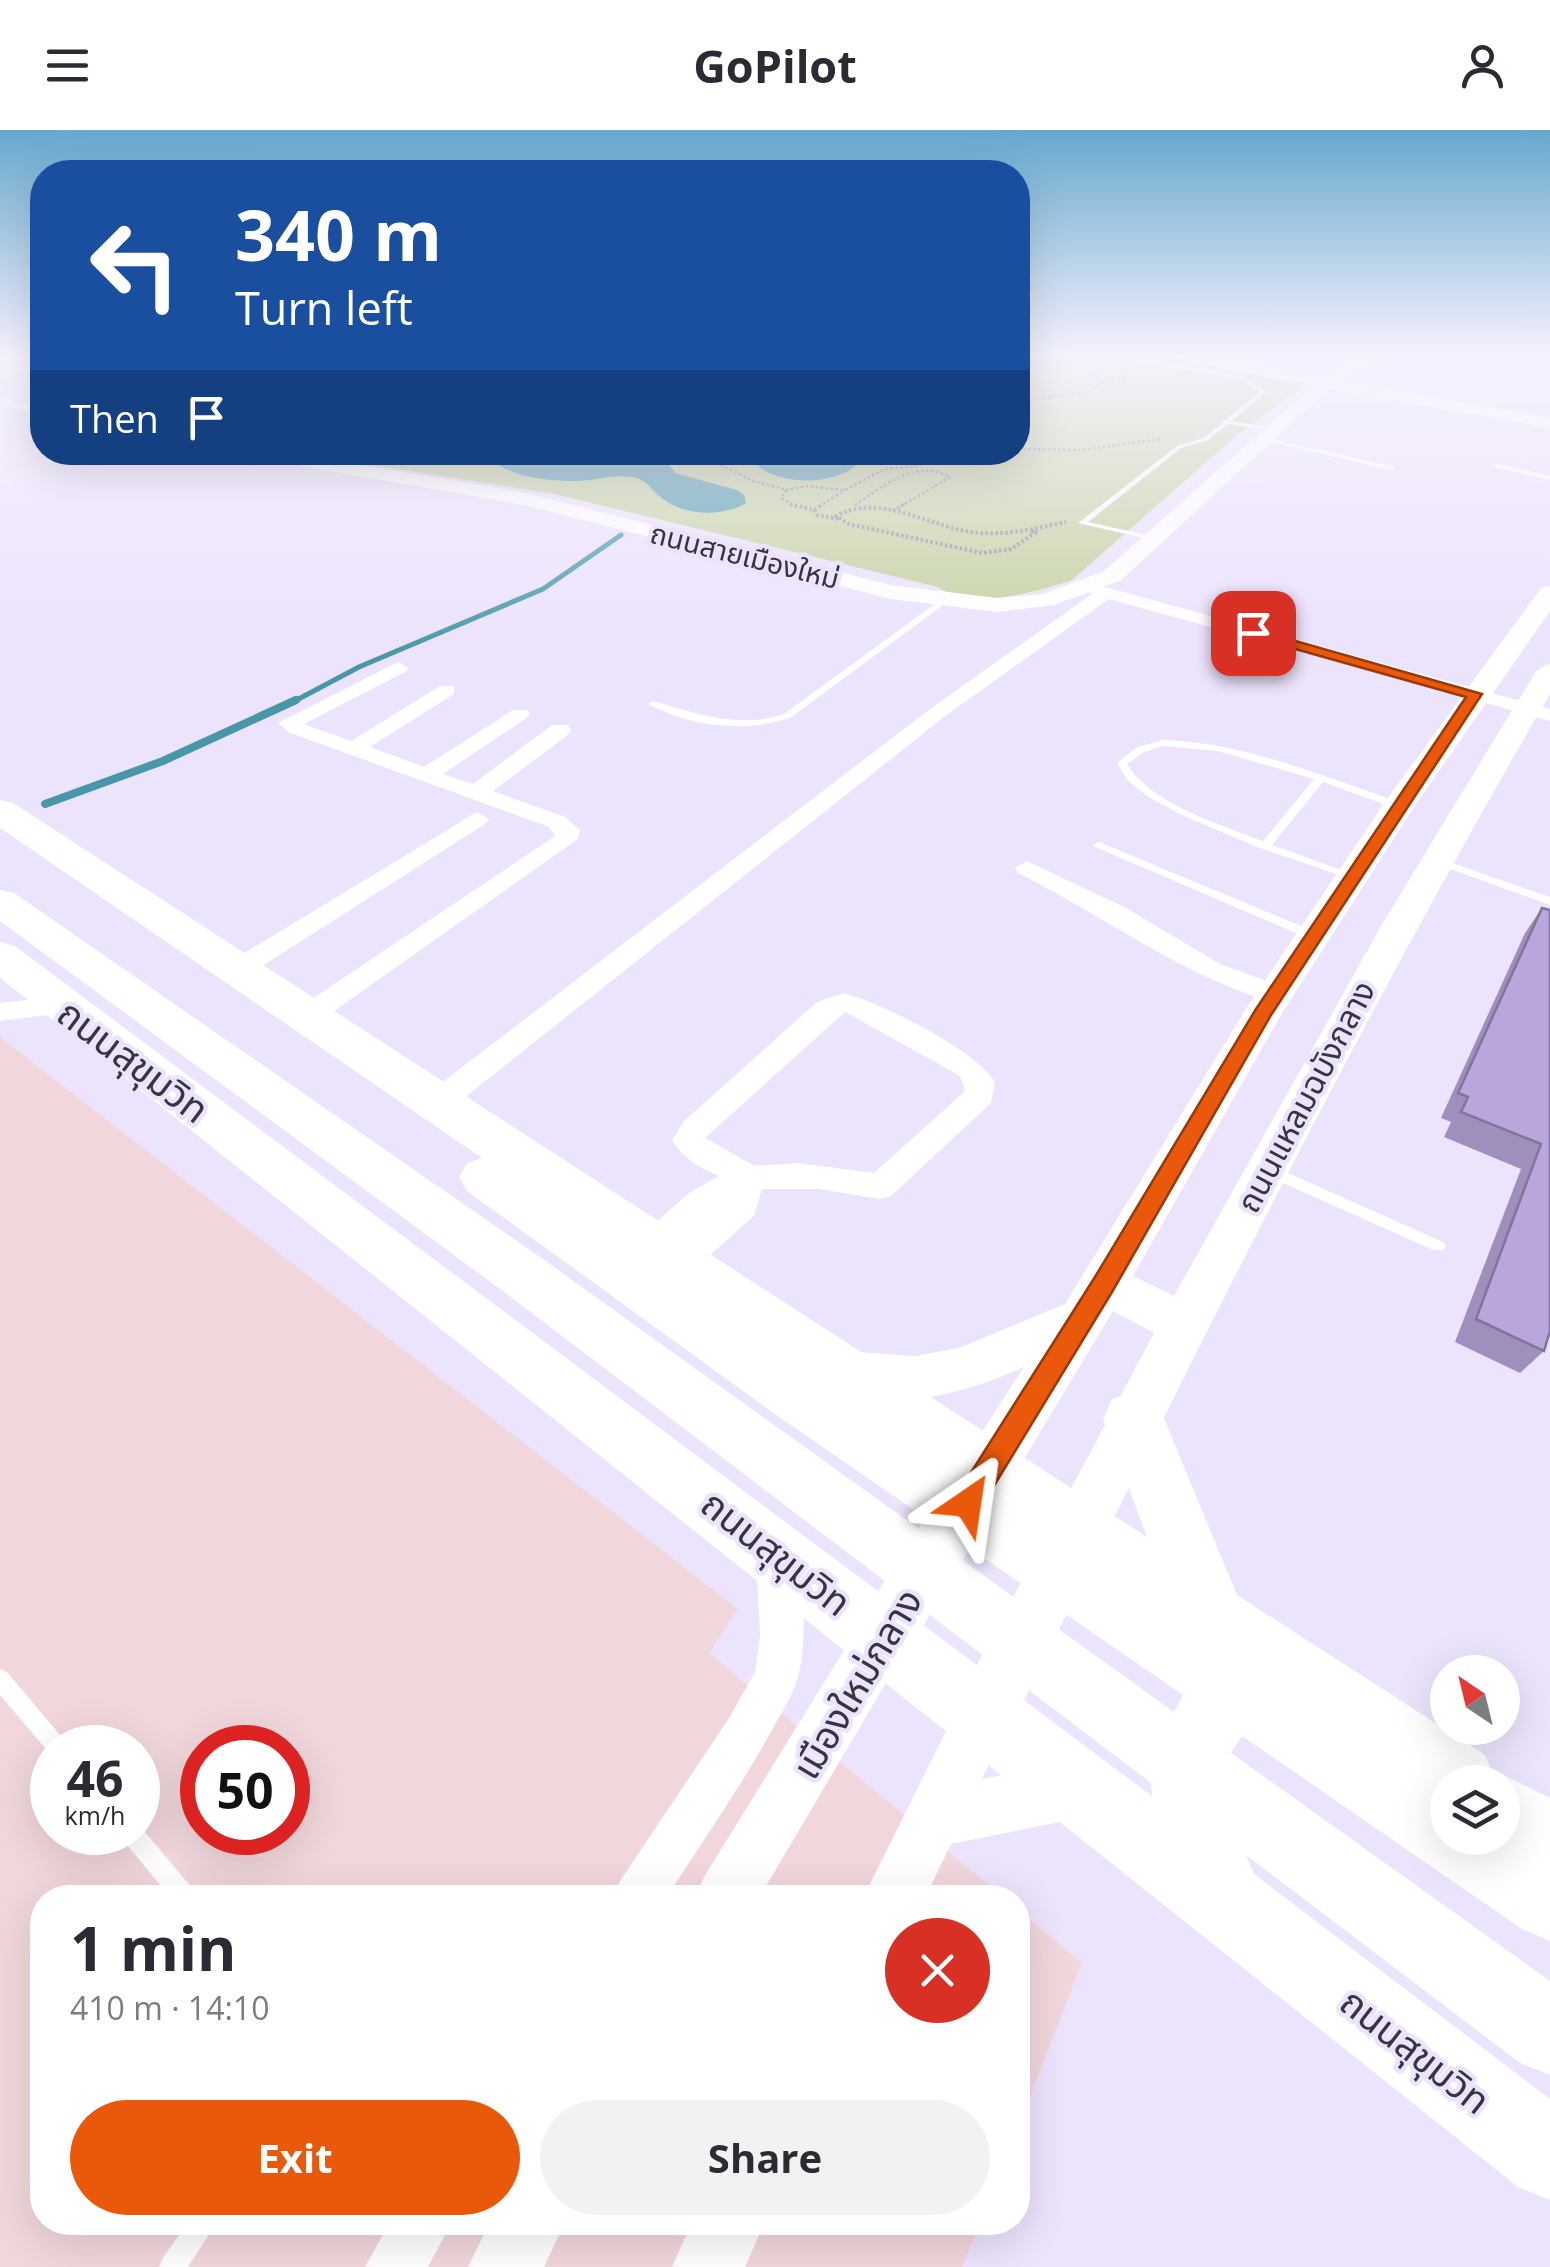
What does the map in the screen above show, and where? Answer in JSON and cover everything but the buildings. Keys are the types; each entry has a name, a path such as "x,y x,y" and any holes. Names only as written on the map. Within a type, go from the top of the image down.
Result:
{"highway":[{"path":"0,811 1432,1765"},
{"path":"0,848 558,1227 800,1398 1430,1820"},
{"name":"ถนนสุขุมวิท","path":"0,902 520,1273 1550,2033"},
{"name":"ถนนสุขุมวิท","path":"0,956 985,1713 1550,2154"},
{"path":"197,1108 240,1108 282,1093 314,1068 326,1040 316,1021"},
{"path":"719,1508 760,1525 836,1541 858,1535 894,1501 904,1482 902,1450 889,1424 849,1377"},
{"path":"1134,1419 1212,1619"},
{"path":"1226,1900 1199,1844 1187,1794 1194,1744 1218,1706 1258,1688 1333,1700"},
{"path":"1520,1824 1550,1843"},
{"path":"1481,1855 1550,1901"}],"main road":[{"path":"988,1470 1093,1302 1269,1004 1398,806 1550,592"},
{"name":"ถนนแหลมฉบังกลาง","path":"1078,1530 1333,1040 1435,860 1538,712 1550,671"},
{"path":"1269,1004 1333,1040"},
{"path":"849,1377 916,1378 964,1370 1093,1302 1184,1325"},
{"name":"เมืองใหม่กลาง","path":"884,1635 988,1470"},
{"path":"985,1713 1078,1530"}],"street":[{"name":"ถนนสายเมืองใหม่","path":"365,465 462,483 788,561 891,592 997,605 1046,600 1094,589 1112,576 1144,537 1239,454"},
{"name":"ถนนสายเมืองใหม่","path":"343,465 462,483"},
{"path":"438,1102 1094,589 1538,712"},
{"path":"316,1021 566,838 568,830 558,822 476,806 426,775 289,723 398,668"},
{"path":"352,749 447,690"},
{"path":"426,775 520,714"},
{"path":"238,969 476,806 560,730"},
{"path":"1026,868 1124,916 1269,1004"},
{"path":"843,1002 859,1006 970,1069 980,1082 980,1094 880,1187 822,1175 749,1177 701,1153 688,1140 695,1129 827,1008 843,1002"},
{"path":"0,1012 62,1005"},
{"path":"666,1254 742,1208 749,1177"},
{"path":"646,1885 745,1734 776,1678 782,1636 776,1552"},
{"name":"เมืองใหม่กลาง","path":"734,1885 884,1635"},
{"path":"900,1885 985,1713"},
{"path":"933,1818 1079,1789"},
{"path":"394,2267 415,2235"},
{"path":"504,2267 522,2235"},
{"path":"708,2267 724,2235"}],"lane":[{"path":"1082,523 1170,454"},
{"path":"1341,454 1392,468"},
{"path":"1496,466 1550,478"},
{"path":"1082,523 1144,537"},
{"path":"653,704 713,722 769,723 786,716 946,600"},
{"path":"1352,876 1189,816 1141,792 1123,775 1122,763 1138,749 1191,744 1320,779 1398,806"},
{"path":"1268,844 1320,779"},
{"path":"1099,845 1314,936"},
{"path":"1435,860 1550,901"},
{"path":"1266,1170 1438,1246"},
{"path":"0,1679 39,1725"},
{"path":"150,1855 175,1885"},
{"path":"172,2267 195,2235"}],"path":[{"path":"715,465 735,476 787,490 806,486 845,490"},
{"path":"814,510 885,468 916,465"},
{"path":"839,519 839,512 913,470 936,470 950,477 892,512"},
{"path":"787,490 781,498 814,510 817,515 996,554 1022,545 1036,532 1031,530"},
{"path":"850,508 892,512 976,533 1031,530 1072,520 1082,523"}],"shaded area":[{"path":"0,1037 738,1609 709,1653 989,1885 30,1885 30,2235 975,2235 962,2267 0,2267"},
{"path":"1030,1920 1082,1963 1030,2096"}],"green space":[{"path":"1030,454 1216,454 1072,580 1004,597 968,598 938,587 550,493 372,465 1030,465"}],"water":[{"path":"499,465 669,465 675,473 737,490 746,503 727,511 704,513 672,505 637,478 555,480"},
{"path":"757,465 856,465 838,476 814,480 789,479"}],"waterway":[{"path":"291,703 359,667 543,589 621,535"},
{"path":"45,804 163,761 296,700"}],"route":[{"path":"968,1503 1104,1284 1263,1013 1475,694 1253,633"}]}
